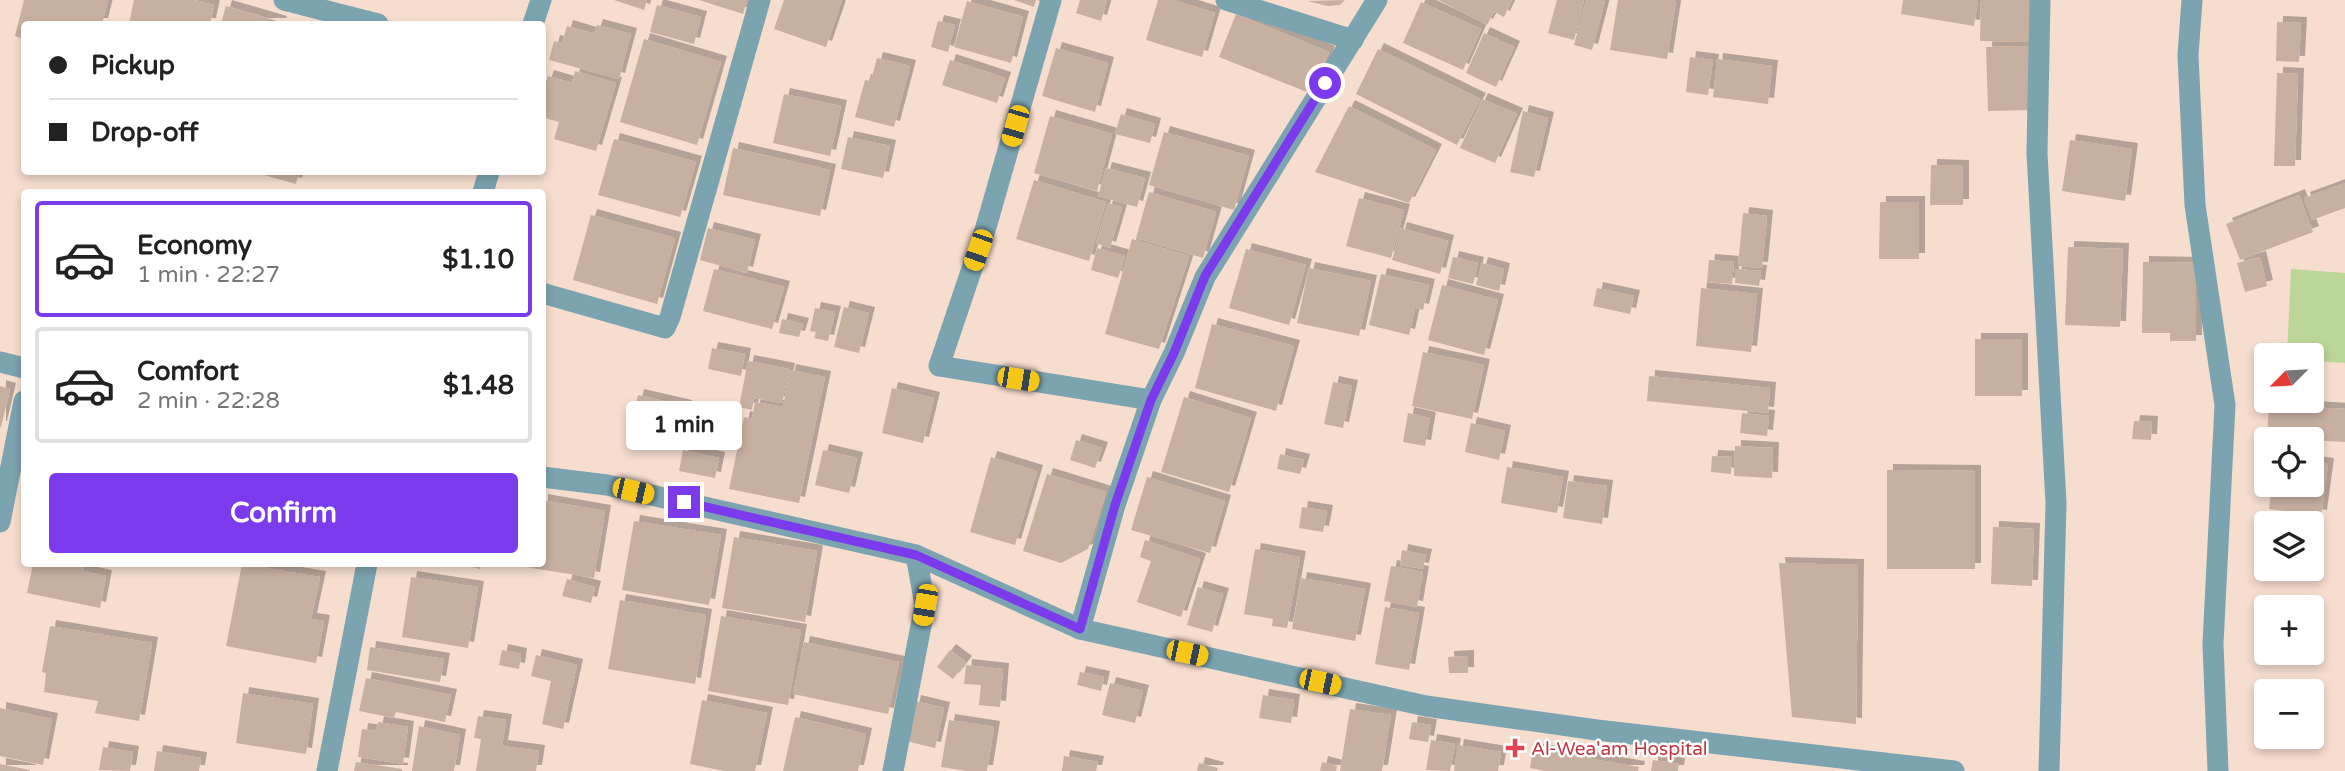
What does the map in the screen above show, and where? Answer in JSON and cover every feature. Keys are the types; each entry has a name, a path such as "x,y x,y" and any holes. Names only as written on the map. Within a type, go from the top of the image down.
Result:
{"street":[{"path":"284,0 366,21"},
{"path":"534,21 541,0"},
{"path":"546,294 665,328 760,0"},
{"path":"1051,0 986,227 939,366 1151,400"},
{"path":"1226,0 1353,40"},
{"path":"1080,629 1115,505 1151,400 1174,353 1205,276 1377,0"},
{"path":"2040,0 2037,153 2056,503 2049,771"},
{"path":"2192,0 2188,55 2195,205 2225,405 2213,644 2218,771"},
{"path":"0,362 21,367"},
{"path":"0,522 21,416"},
{"path":"546,477 607,485 916,555 1080,629 1426,706 1597,730 1954,771"},
{"path":"893,771 925,605 916,555"},
{"path":"327,771 366,567"}],"green space":[{"path":"2291,269 2345,273 2345,363 2324,362 2324,343 2288,343"}],"building":[{"path":"24,0 108,0 103,21 21,21 21,38 15,36"},
{"path":"134,0 194,0 214,5 211,21 130,21"},
{"path":"614,0 647,0 644,10"},
{"path":"699,0 747,0 743,14"},
{"path":"784,0 842,0 826,47 774,29"},
{"path":"1014,0 1036,0 1034,7"},
{"path":"1080,0 1107,0 1101,21 1076,13"},
{"path":"1158,0 1173,0 1215,13 1202,57 1146,40"},
{"path":"1345,0 1340,5 1327,6 1308,1"},
{"path":"1438,0 1512,0 1504,17 1494,12 1487,25"},
{"path":"1557,0 1584,0 1574,40 1548,33"},
{"path":"1586,0 1605,0 1592,50 1574,45"},
{"path":"1618,0 1676,0 1667,59 1610,50"},
{"path":"1903,0 1978,0 1974,26 1901,14"},
{"path":"1981,0 2030,0 2029,42 1980,41"},
{"path":"967,1 1023,17 1011,63 954,47"},
{"path":"1421,2 1481,29 1463,70 1403,43"},
{"path":"657,5 701,17 694,44 650,32"},
{"path":"226,6 278,21 222,21"},
{"path":"1236,14 1329,52 1312,94 1219,57"},
{"path":"938,21 955,25 948,52 931,47"},
{"path":"2277,22 2301,23 2299,62 2276,61"},
{"path":"597,25 631,34 619,79 549,60 554,41 562,43 567,26 594,34"},
{"path":"1484,33 1514,47 1496,87 1466,73"},
{"path":"644,39 721,62 697,145 620,122"},
{"path":"2031,46 2032,110 1988,111 1986,47"},
{"path":"1056,48 1108,63 1095,112 1042,96"},
{"path":"1378,49 1480,99 1457,145 1356,94"},
{"path":"1690,57 1713,60 1708,95 1686,92"},
{"path":"877,58 910,66 894,127 855,117 865,80 871,81"},
{"path":"1717,59 1772,66 1768,104 1713,97"},
{"path":"950,60 1005,78 997,103 942,85"},
{"path":"575,71 616,83 596,151 554,139 559,122 546,118 548,76 572,83"},
{"path":"2277,73 2298,74 2295,166 2274,166"},
{"path":"784,94 841,106 830,156 773,143"},
{"path":"1482,99 1517,114 1495,163 1460,148"},
{"path":"1349,106 1436,150 1409,203 1315,172"},
{"path":"1523,111 1548,118 1534,177 1510,172"},
{"path":"1121,114 1155,124 1150,143 1115,134"},
{"path":"1050,116 1112,134 1097,191 1034,173"},
{"path":"1164,132 1249,156 1234,210 1149,185"},
{"path":"848,137 890,146 883,178 841,169"},
{"path":"614,139 696,162 680,217 598,195"},
{"path":"2070,140 2132,149 2125,201 2062,191"},
{"path":"733,148 830,170 820,216 723,195"},
{"path":"1931,165 1963,166 1963,205 1930,205"},
{"path":"1106,168 1145,178 1137,207 1098,196"},
{"path":"264,175 298,175 296,184"},
{"path":"1034,180 1106,202 1089,261 1016,239"},
{"path":"2345,183 2345,208 2312,220 2304,198"},
{"path":"1149,192 1216,212 1203,258 1136,238"},
{"path":"2299,195 2313,232 2240,260 2226,224"},
{"path":"1359,198 1404,210 1391,258 1346,246"},
{"path":"1880,202 1919,202 1919,259 1879,259"},
{"path":"1108,203 1122,207 1110,248 1096,243"},
{"path":"1743,213 1767,216 1762,268 1738,266"},
{"path":"591,215 675,238 657,304 573,280"},
{"path":"708,228 755,240 747,273 700,260"},
{"path":"1401,228 1448,241 1440,274 1392,260"},
{"path":"1132,239 1189,256 1159,349 1105,334"},
{"path":"2068,247 2123,249 2120,327 2065,325"},
{"path":"1097,248 1125,256 1118,278 1091,270"},
{"path":"1246,249 1306,265 1289,325 1229,308"},
{"path":"1453,257 1478,263 1473,284 1448,278"},
{"path":"2260,257 2267,286 2245,292 2237,263"},
{"path":"1709,260 1734,262 1732,284 1707,282"},
{"path":"2143,262 2196,263 2196,341 2170,341 2170,333 2142,333"},
{"path":"1482,263 1504,269 1499,291 1476,285"},
{"path":"1309,268 1371,281 1359,336 1297,323"},
{"path":"714,269 784,287 772,329 703,311"},
{"path":"1736,269 1761,271 1759,286 1735,283"},
{"path":"1381,274 1429,285 1423,310 1415,308 1409,335 1369,325"},
{"path":"1442,285 1498,300 1484,355 1428,340"},
{"path":"1597,288 1634,296 1630,314 1593,306"},
{"path":"1701,288 1757,294 1751,352 1696,346"},
{"path":"844,307 869,313 859,353 834,347"},
{"path":"815,308 835,312 828,341 814,338 816,332 810,331"},
{"path":"782,319 803,324 799,337 779,333"},
{"path":"1212,324 1294,346 1276,411 1195,388"},
{"path":"1975,339 2022,339 2022,396 1975,396"},
{"path":"712,348 745,354 741,376 708,369"},
{"path":"1423,352 1484,365 1472,419 1412,406"},
{"path":"748,361 789,369 782,403 754,398 752,410 739,407"},
{"path":"790,370 825,377 799,503 729,489 744,417 752,419 755,402 783,407"},
{"path":"1649,376 1770,388 1768,413 1647,401"},
{"path":"1333,382 1352,386 1343,428 1324,424"},
{"path":"0,386 10,389 1,427 0,427"},
{"path":"892,388 934,398 923,443 882,433"},
{"path":"638,395 686,406 678,442 657,437 661,422 633,416"},
{"path":"1184,397 1251,418 1229,492 1161,472"},
{"path":"695,408 718,412 714,430 691,425"},
{"path":"2324,408 2345,409 2345,442 2324,441 2324,427 2268,427 2269,413 2324,413"},
{"path":"1408,413 1430,418 1425,446 1403,442"},
{"path":"1742,413 1769,416 1767,436 1740,433"},
{"path":"2134,421 2152,422 2151,440 2132,439"},
{"path":"1471,423 1505,431 1499,460 1465,452"},
{"path":"1076,440 1102,448 1095,468 1070,460"},
{"path":"1735,446 1773,448 1772,478 1734,476"},
{"path":"683,450 719,458 715,478 679,471"},
{"path":"823,450 857,458 849,493 815,485"},
{"path":"1280,454 1304,460 1300,474 1277,469"},
{"path":"1712,456 1732,457 1731,474 1711,472"},
{"path":"991,457 1037,471 1015,545 970,532"},
{"path":"2324,464 2328,464 2324,494"},
{"path":"1507,467 1563,477 1557,513 1501,503"},
{"path":"1887,470 1975,471 1975,569 1887,569"},
{"path":"1047,474 1106,492 1088,549 1061,563 1023,551"},
{"path":"1147,477 1225,501 1210,553 1131,530"},
{"path":"1568,481 1607,486 1602,524 1563,518"},
{"path":"2270,497 2324,497 2322,511 2269,509"},
{"path":"546,501 605,511 594,578 525,567 546,567"},
{"path":"1302,507 1327,511 1323,532 1299,528"},
{"path":"634,521 721,535 709,605 622,590"},
{"path":"1993,527 2034,529 2032,586 1991,584"},
{"path":"734,537 817,551 805,622 722,608"},
{"path":"1145,540 1200,559 1181,617 1137,602 1151,561 1140,557"},
{"path":"1255,549 1300,557 1287,628 1272,626 1273,619 1244,614"},
{"path":"1402,550 1426,555 1423,569 1400,565"},
{"path":"1779,563 1858,565 1856,724 1792,717"},
{"path":"1391,566 1423,572 1417,607 1384,601"},
{"path":"32,567 84,567 83,571 106,576 100,608 27,593"},
{"path":"241,567 260,567 320,577 311,619 324,621 316,663 226,646"},
{"path":"411,577 478,587 468,648 402,637"},
{"path":"1301,578 1365,589 1355,641 1292,629"},
{"path":"567,579 595,587 591,603 562,596"},
{"path":"1198,587 1223,594 1212,632 1187,625"},
{"path":"620,600 706,615 695,684 608,669"},
{"path":"1385,607 1419,613 1409,670 1375,664"},
{"path":"721,616 801,630 788,705 708,691"},
{"path":"50,626 152,643 139,721 95,713 98,701 44,692 46,673 42,672"},
{"path":"804,642 899,662 888,714 793,694"},
{"path":"370,647 444,659 440,682 367,670"},
{"path":"502,650 521,654 519,669 499,665"},
{"path":"950,650 966,662 953,679 937,667"},
{"path":"536,655 577,665 563,729 542,724 551,681 531,676"},
{"path":"1468,656 1468,673 1449,673 1448,657"},
{"path":"966,665 1003,669 1000,707 979,705 981,685 964,684"},
{"path":"1080,672 1104,677 1101,691 1077,685"},
{"path":"366,678 451,695 445,722 396,712 394,718 359,711"},
{"path":"1110,683 1143,691 1135,723 1102,715"},
{"path":"243,693 313,704 306,754 236,743"},
{"path":"1263,695 1294,700 1291,723 1259,718"},
{"path":"702,700 767,713 755,771 724,771 690,764"},
{"path":"915,701 944,708 935,748 906,741"},
{"path":"0,708 52,719 43,765 0,756"},
{"path":"1350,709 1391,715 1382,771 1340,771"},
{"path":"478,716 506,720 502,746 539,751 536,771 476,771 481,739 474,738"},
{"path":"795,717 866,734 858,771 783,771"},
{"path":"949,720 994,727 987,771 941,767"},
{"path":"378,722 408,727 403,764 358,757 362,729 376,731"},
{"path":"1412,722 1431,725 1428,742 1409,739"},
{"path":"419,726 460,735 454,771 412,771"},
{"path":"1431,740 1455,744 1450,771 1426,770"},
{"path":"1458,745 1501,752 1498,771 1454,771"},
{"path":"103,747 133,752 130,771 99,770"},
{"path":"1533,749 1639,767 1638,771 1545,771 1530,768"},
{"path":"157,751 201,758 199,771 154,771"},
{"path":"1064,756 1098,762 1096,771 1062,771"},
{"path":"1653,760 1679,764 1678,771 1651,771"},
{"path":"356,762 402,769 402,771 354,771"},
{"path":"1322,762 1337,766 1336,771 1320,771"},
{"path":"1199,763 1218,768 1217,771 1197,771"},
{"path":"0,764 30,770 30,771 0,771"}],"place":[{"name":"Al-Wea'am Hospital","path":"1515,748"}],"route":[{"path":"684,502 916,555 1080,629 1115,505 1151,400 1174,353 1205,276 1325,83"}]}
